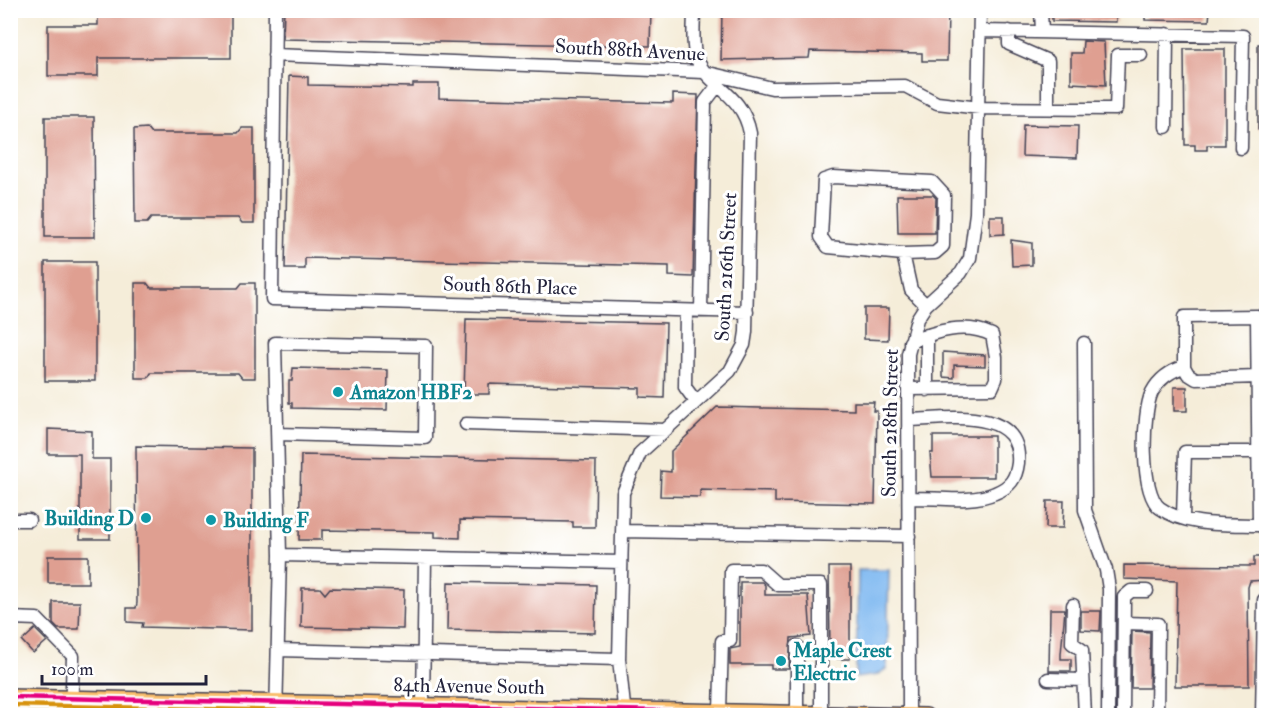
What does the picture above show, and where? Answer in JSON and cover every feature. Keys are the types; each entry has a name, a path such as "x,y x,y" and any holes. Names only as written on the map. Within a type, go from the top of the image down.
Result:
{"main road":[{"name":"84th Avenue South","path":"10,697 121,699 187,708 401,710 423,705 480,711 675,713 720,711 760,714 926,716"}],"street":[{"path":"274,10 274,55"},
{"name":"South 216th Street","path":"624,712 619,659 623,493 640,453 730,371 744,345 747,312 750,133 747,116 738,102 704,72 695,54 694,10"},
{"name":"South 218th Street","path":"909,715 908,390 910,342 917,319 926,305 961,273 970,258 976,213 980,108 980,10"},
{"path":"1041,10 1042,32"},
{"path":"981,31 1243,36 1241,148"},
{"path":"1009,31 1009,44 1048,61 1048,108"},
{"path":"1166,127 1167,34"},
{"name":"South 88th Avenue","path":"274,55 704,72 771,88 905,86 937,103 980,108 1116,109 1118,55 1141,55"},
{"name":"South 86th Place","path":"274,55 272,299 747,312"},
{"path":"701,311 705,102 718,85"},
{"path":"833,177 932,182 944,195 943,246 935,253 903,254 828,247 821,237 824,180 833,177"},
{"path":"903,254 911,290 926,305"},
{"path":"686,311 685,387 696,402"},
{"path":"1184,367 1171,371 1151,394 1147,412 1145,451 1148,478 1159,507 1197,523 1263,526 1258,452 1262,413 1258,377 1257,316 1184,316 1184,367 1188,374 1196,379 1258,377"},
{"path":"908,390 992,388 996,379 992,335 979,329 943,330 910,342"},
{"path":"927,335 927,390"},
{"path":"276,709 280,555 275,343 426,346 425,438 278,434"},
{"path":"1084,343 1085,510 1106,570 1109,589 1108,716"},
{"path":"909,420 975,418 1001,426 1014,440 1018,451 1017,476 1007,488 993,495 909,498"},
{"path":"466,424 666,430"},
{"path":"1183,517 1185,452 1258,452"},
{"path":"10,520 29,520"},
{"path":"622,531 909,536"},
{"path":"280,555 621,561"},
{"path":"423,705 425,558"},
{"path":"720,711 722,641 730,641 731,570 760,570 778,585 821,585 815,714"},
{"path":"1123,716 1124,597 1126,593 1147,591"},
{"path":"1262,716 1264,600"},
{"path":"1073,605 1072,643 1082,650 1085,716"},
{"path":"10,618 37,619 73,656 71,716"},
{"path":"1124,624 1158,624 1157,716"},
{"path":"797,646 797,713"},
{"path":"278,650 619,659"},
{"path":"1048,680 1083,680"},
{"path":"121,699 121,716"}],"water":[{"path":"858,570 889,570 887,668 877,675 856,678"}],"building":[{"path":"126,10 231,10 231,58 98,58 98,76 48,76 48,25 98,25 98,14 126,14"},
{"path":"284,10 651,10 650,46 283,39"},
{"path":"722,10 948,10 947,61 922,61 922,53 810,51 809,58 721,60"},
{"path":"1052,10 1116,10 1116,22 1052,21"},
{"path":"1145,10 1210,10 1209,21 1145,20"},
{"path":"1083,41 1104,42 1106,85 1071,83 1071,53 1082,53"},
{"path":"1258,44 1266,44 1266,129 1258,129"},
{"path":"1184,49 1225,49 1225,145 1207,145 1207,150 1195,150 1195,145 1185,145"},
{"path":"289,76 308,77 308,85 413,87 413,84 439,84 439,98 673,103 673,94 698,95 693,277 669,276 669,266 305,258 305,269 285,269"},
{"path":"45,117 94,117 95,237 45,237"},
{"path":"1023,125 1078,126 1077,158 1022,156"},
{"path":"147,128 151,133 238,133 242,128 254,128 254,223 242,223 238,218 151,218 147,223 135,223 134,129"},
{"path":"897,195 933,195 936,198 935,233 898,233"},
{"path":"990,216 1004,216 1004,234 990,235"},
{"path":"1011,240 1032,243 1032,265 1012,266"},
{"path":"45,262 95,262 95,381 45,381"},
{"path":"135,283 147,283 151,288 238,288 242,283 255,283 255,378 242,378 238,373 151,373 148,378 135,378"},
{"path":"864,308 889,308 888,340 864,339"},
{"path":"466,319 666,323 664,398 640,397 640,388 489,384 489,394 464,394"},
{"path":"943,352 985,355 985,366 954,365 954,378 943,377"},
{"name":"Amazon HBF2","path":"293,368 388,370 387,410 292,408 292,403 289,403 289,381 292,381"},
{"path":"1174,387 1187,387 1187,411 1174,411"},
{"path":"854,402 874,402 873,411 877,411 875,504 775,502 775,492 700,490 700,497 660,496 661,471 671,472 671,451 717,407 854,410"},
{"path":"48,429 92,431 92,459 110,459 110,539 80,539 80,454 48,454"},
{"path":"933,436 994,436 994,477 932,477 930,453 933,453"},
{"path":"136,446 252,448 252,630 142,627 143,623 127,622 127,608 136,608 137,603"},
{"path":"301,455 596,461 595,527 573,527 573,522 460,520 460,538 435,537 435,532 322,530 322,540 299,540"},
{"path":"1047,501 1064,501 1063,528 1046,528"},
{"path":"48,556 88,556 88,583 48,583"},
{"path":"1254,557 1266,557 1266,580 1250,581 1248,587 1249,686 1175,686 1177,581 1124,579 1124,565 1254,566"},
{"path":"829,567 850,567 850,659 838,659 830,649"},
{"path":"448,582 596,585 595,633 447,630"},
{"path":"740,582 762,582 765,585 765,595 808,595 811,636 791,638 789,669 771,669 771,665 730,665 730,649 740,647"},
{"path":"302,588 320,588 325,594 330,588 404,590 403,629 301,627"},
{"path":"53,602 80,602 79,629 58,629 53,624"},
{"path":"1050,609 1065,609 1061,659 1071,659 1071,671 1049,671"},
{"path":"1081,611 1101,611 1100,631 1081,630"},
{"path":"35,629 47,641 33,653 22,641"},
{"path":"1132,631 1150,632 1149,688 1131,688"}],"transit line":[{"path":"10,697 902,716"},
{"path":"10,705 540,716"}],"place":[{"name":"Amazon HBF2","path":"338,392"},
{"name":"Building D","path":"146,518"},
{"name":"Building F","path":"211,520"},
{"name":"Maple Crest Electric","path":"781,661"}]}
